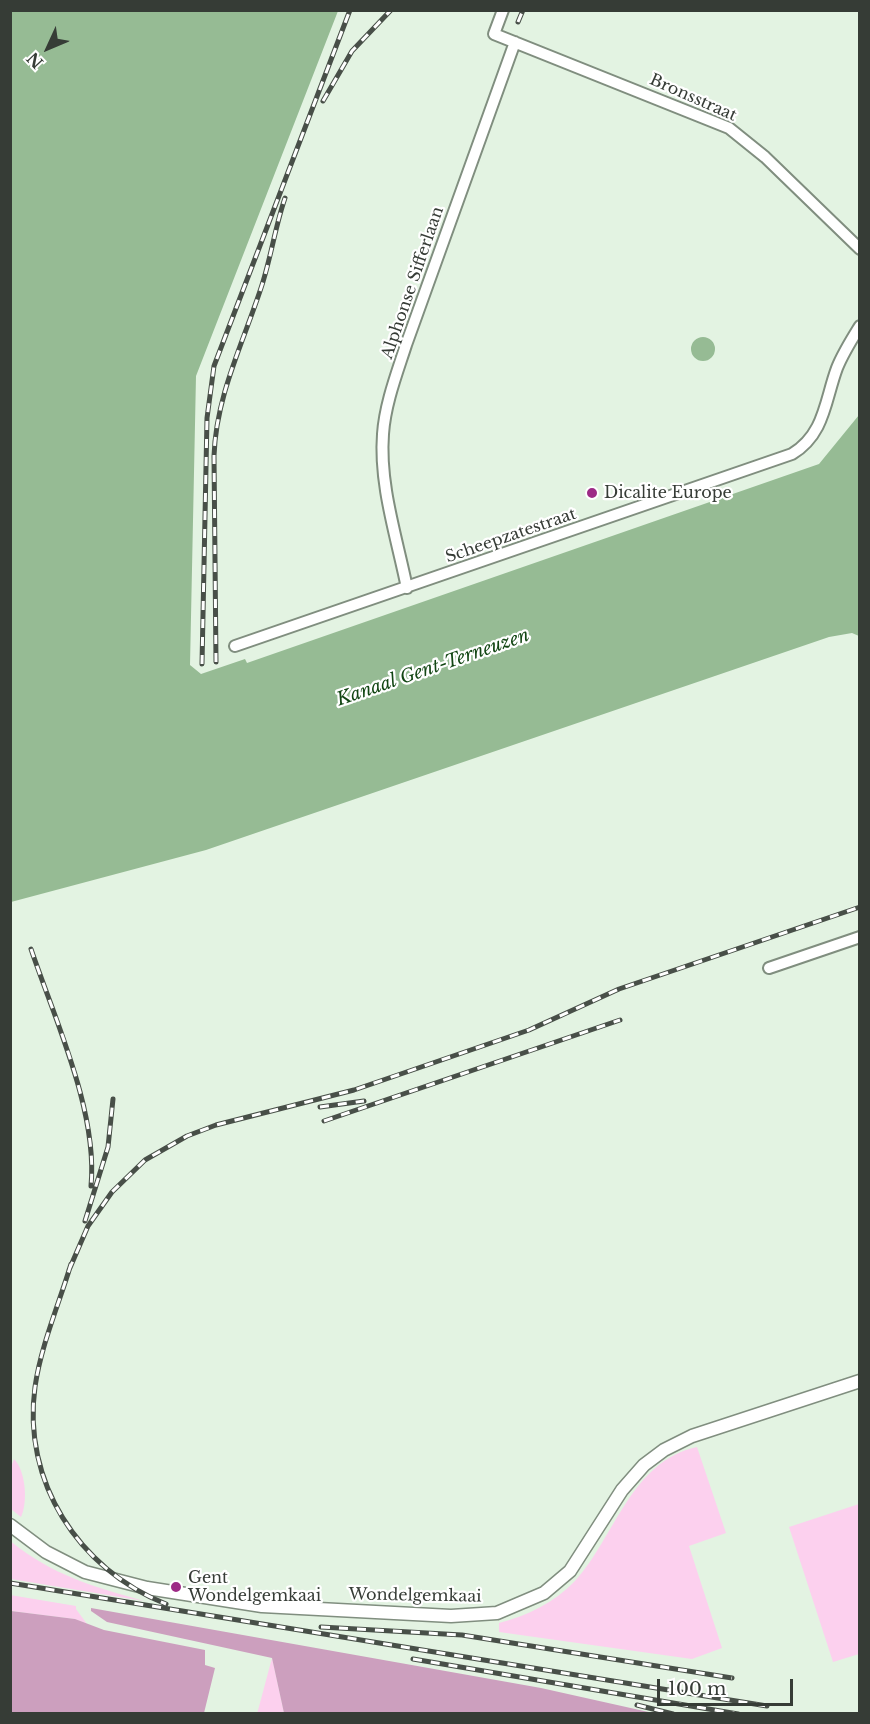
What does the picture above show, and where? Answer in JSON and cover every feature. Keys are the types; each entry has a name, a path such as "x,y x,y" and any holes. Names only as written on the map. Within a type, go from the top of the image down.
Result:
{"main road":[{"name":"Wondelgemkaai","path":"10,1525 46,1552 78,1569 110,1580 147,1588 262,1606 451,1616 497,1613 544,1593 570,1570 628,1483 644,1465 664,1450 692,1436 860,1381"}],"street":[{"path":"503,10 494,34 515,42"},
{"name":"Bronsstraat","path":"515,42 729,128 765,157 860,249"},
{"name":"Alphonse Sifferlaan","path":"407,588 384,481 383,433 394,383 406,345 515,42"},
{"name":"Scheepzatestraat","path":"235,646 792,454 809,440 822,420 837,367 860,326"},
{"path":"770,968 860,937"}],"shaded area":[{"path":"697,1447 726,1533 689,1546 722,1648 692,1659 499,1632 499,1623 540,1607 567,1589 589,1563 640,1484 674,1455"},
{"path":"14,1459 21,1471 25,1487 25,1504 21,1517 11,1509 11,1467"},
{"path":"859,1504 859,1654 833,1662 789,1527"},
{"path":"10,1541 58,1571 90,1585 144,1601 11,1579"},
{"path":"10,1595 76,1606 87,1624 75,1619 11,1611"},
{"path":"91,1608 541,1688 653,1713 284,1713 272,1658 107,1622 91,1611"},
{"path":"11,1611 75,1619 104,1630 205,1650 205,1665 215,1668 204,1713 11,1713"},
{"path":"272,1658 284,1713 257,1714"}],"water":[{"name":"Kanaal Gent-Terneuzen","path":"11,10 338,11 196,376 190,665 201,674 245,659 247,663 819,464 859,415 859,636 852,633 829,637 206,850 11,902"},
{"path":"703,337 711,341 715,349 711,357 703,361 695,357 691,349 695,341"}],"railway":[{"path":"202,664 207,418 214,366 350,10"},
{"path":"323,101 352,51 391,10"},
{"path":"518,22 523,10"},
{"path":"216,662 214,456 216,434 231,370 261,288 285,198"},
{"path":"69,1270 88,1226 112,1192 145,1160 187,1136 216,1125 354,1090 529,1030 619,989 860,907"},
{"path":"31,949 73,1066 81,1097 88,1128 91,1186"},
{"path":"324,1121 620,1020"},
{"path":"85,1221 108,1147 113,1099"},
{"path":"320,1107 364,1101"},
{"path":"71,1264 46,1340 35,1387 33,1422 38,1456 48,1488 63,1518 82,1545 107,1569 135,1588 166,1604"},
{"path":"10,1583 767,1706"},
{"path":"321,1627 462,1635 732,1678"},
{"path":"413,1659 738,1714"},
{"path":"637,1705 673,1714"}],"place":[{"name":"Dicalite Europe","path":"592,493"},
{"name":"Gent Wondelgemkaai","path":"176,1587"}]}
